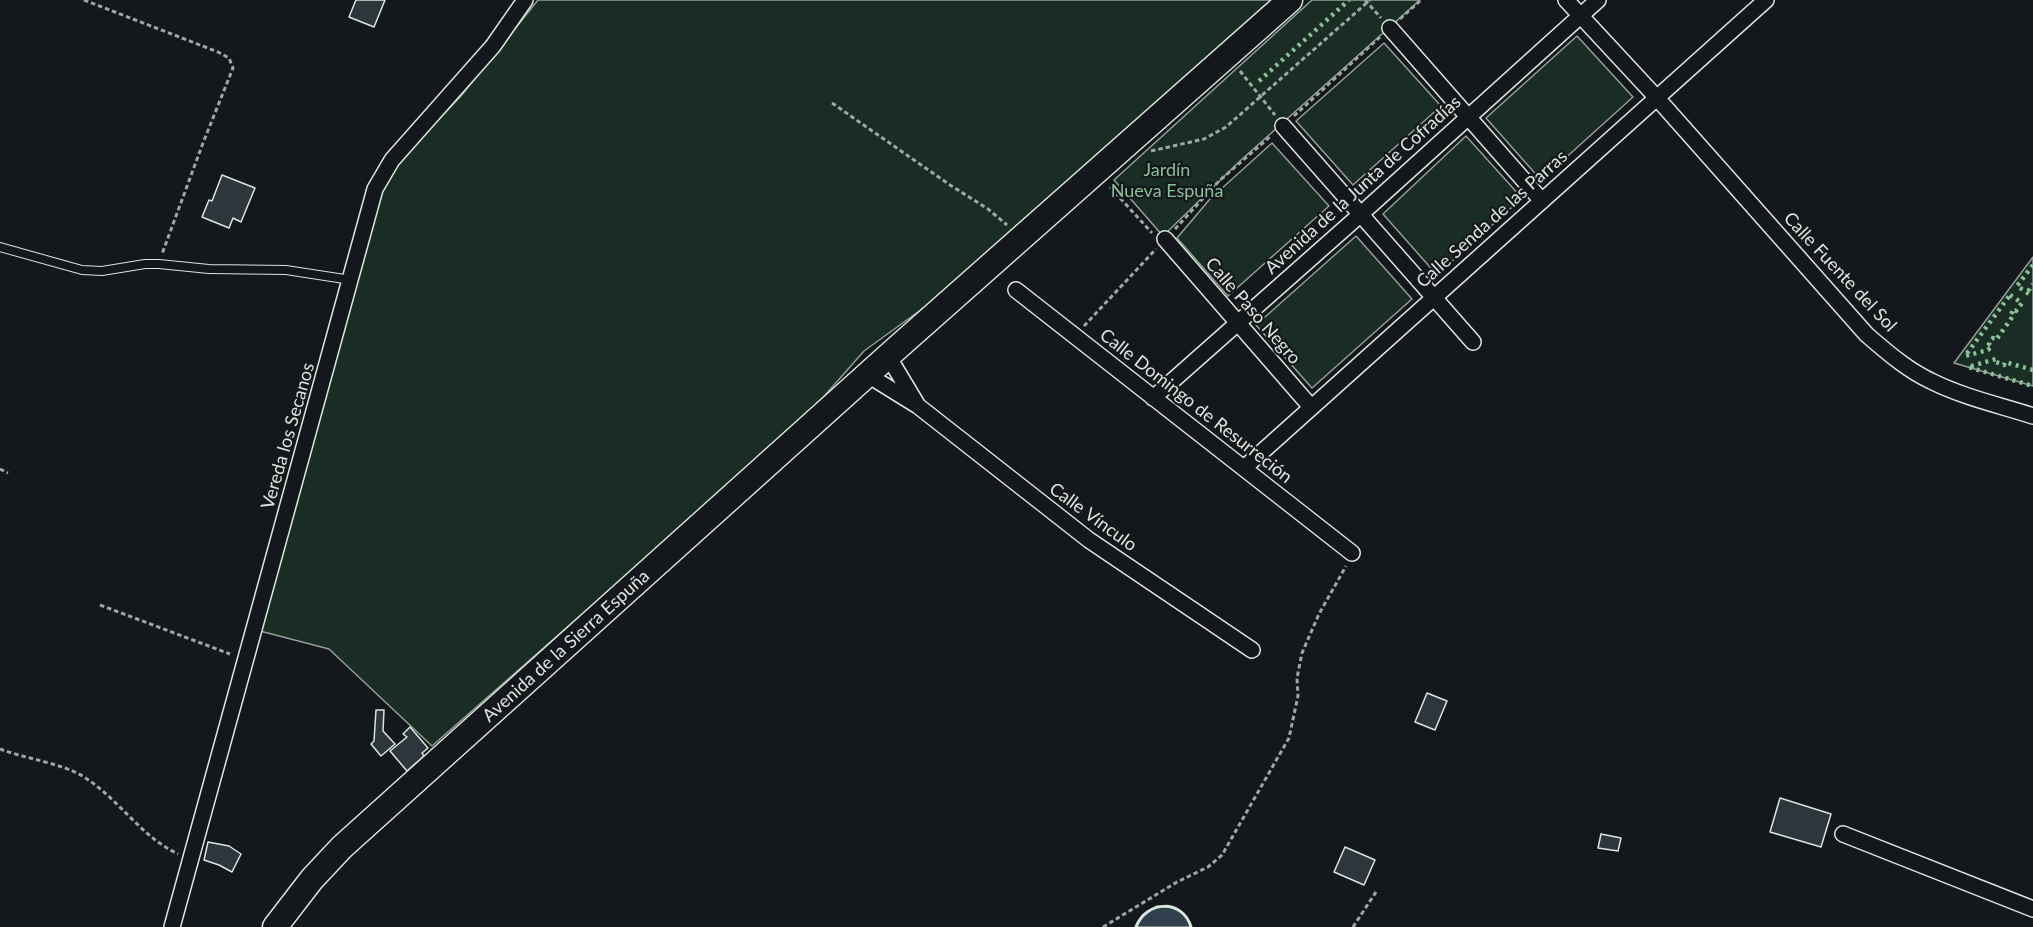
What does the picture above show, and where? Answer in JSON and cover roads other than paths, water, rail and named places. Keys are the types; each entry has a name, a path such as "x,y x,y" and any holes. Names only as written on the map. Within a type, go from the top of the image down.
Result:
{"main road":[{"name":"Avenida de la Sierra Espuña","path":"275,927 312,879 342,846 888,356 1290,0"},
{"name":"Avenida de la Sierra Espuña","path":"868,375 863,370 863,365 878,348 952,299"}],"street":[{"name":"Vereda los Secanos","path":"172,927 375,189 392,160 493,46 525,0"},
{"name":"Calle Fuente del Sol","path":"1566,0 1657,98 1867,335 1900,362 1930,381 1958,393 2033,416"},
{"name":"Avenida de la Junta de Cofradías","path":"1153,398 1598,0"},
{"name":"Calle Senda de las Parras","path":"1244,468 1766,0"},
{"path":"1390,28 1542,201"},
{"path":"1283,126 1473,342"},
{"name":"Calle Paso Negro","path":"1163,241 1311,407"},
{"name":"Calle Domingo de Resurreción","path":"1016,290 1352,553"},
{"name":"Calle Vínculo","path":"888,356 918,406"},
{"name":"Calle Vínculo","path":"868,375 918,406 1089,540 1252,650"},
{"path":"1843,834 2033,909"}],"lane":[{"path":"0,247 82,270 102,271 159,264 209,269 286,270 351,280"}],"water":[{"path":"1157,906 1178,910 1186,917 1191,927 1136,927 1143,915"}],"park label":[{"name":"Jardín Nueva Espuña","path":"1167,180"}]}
